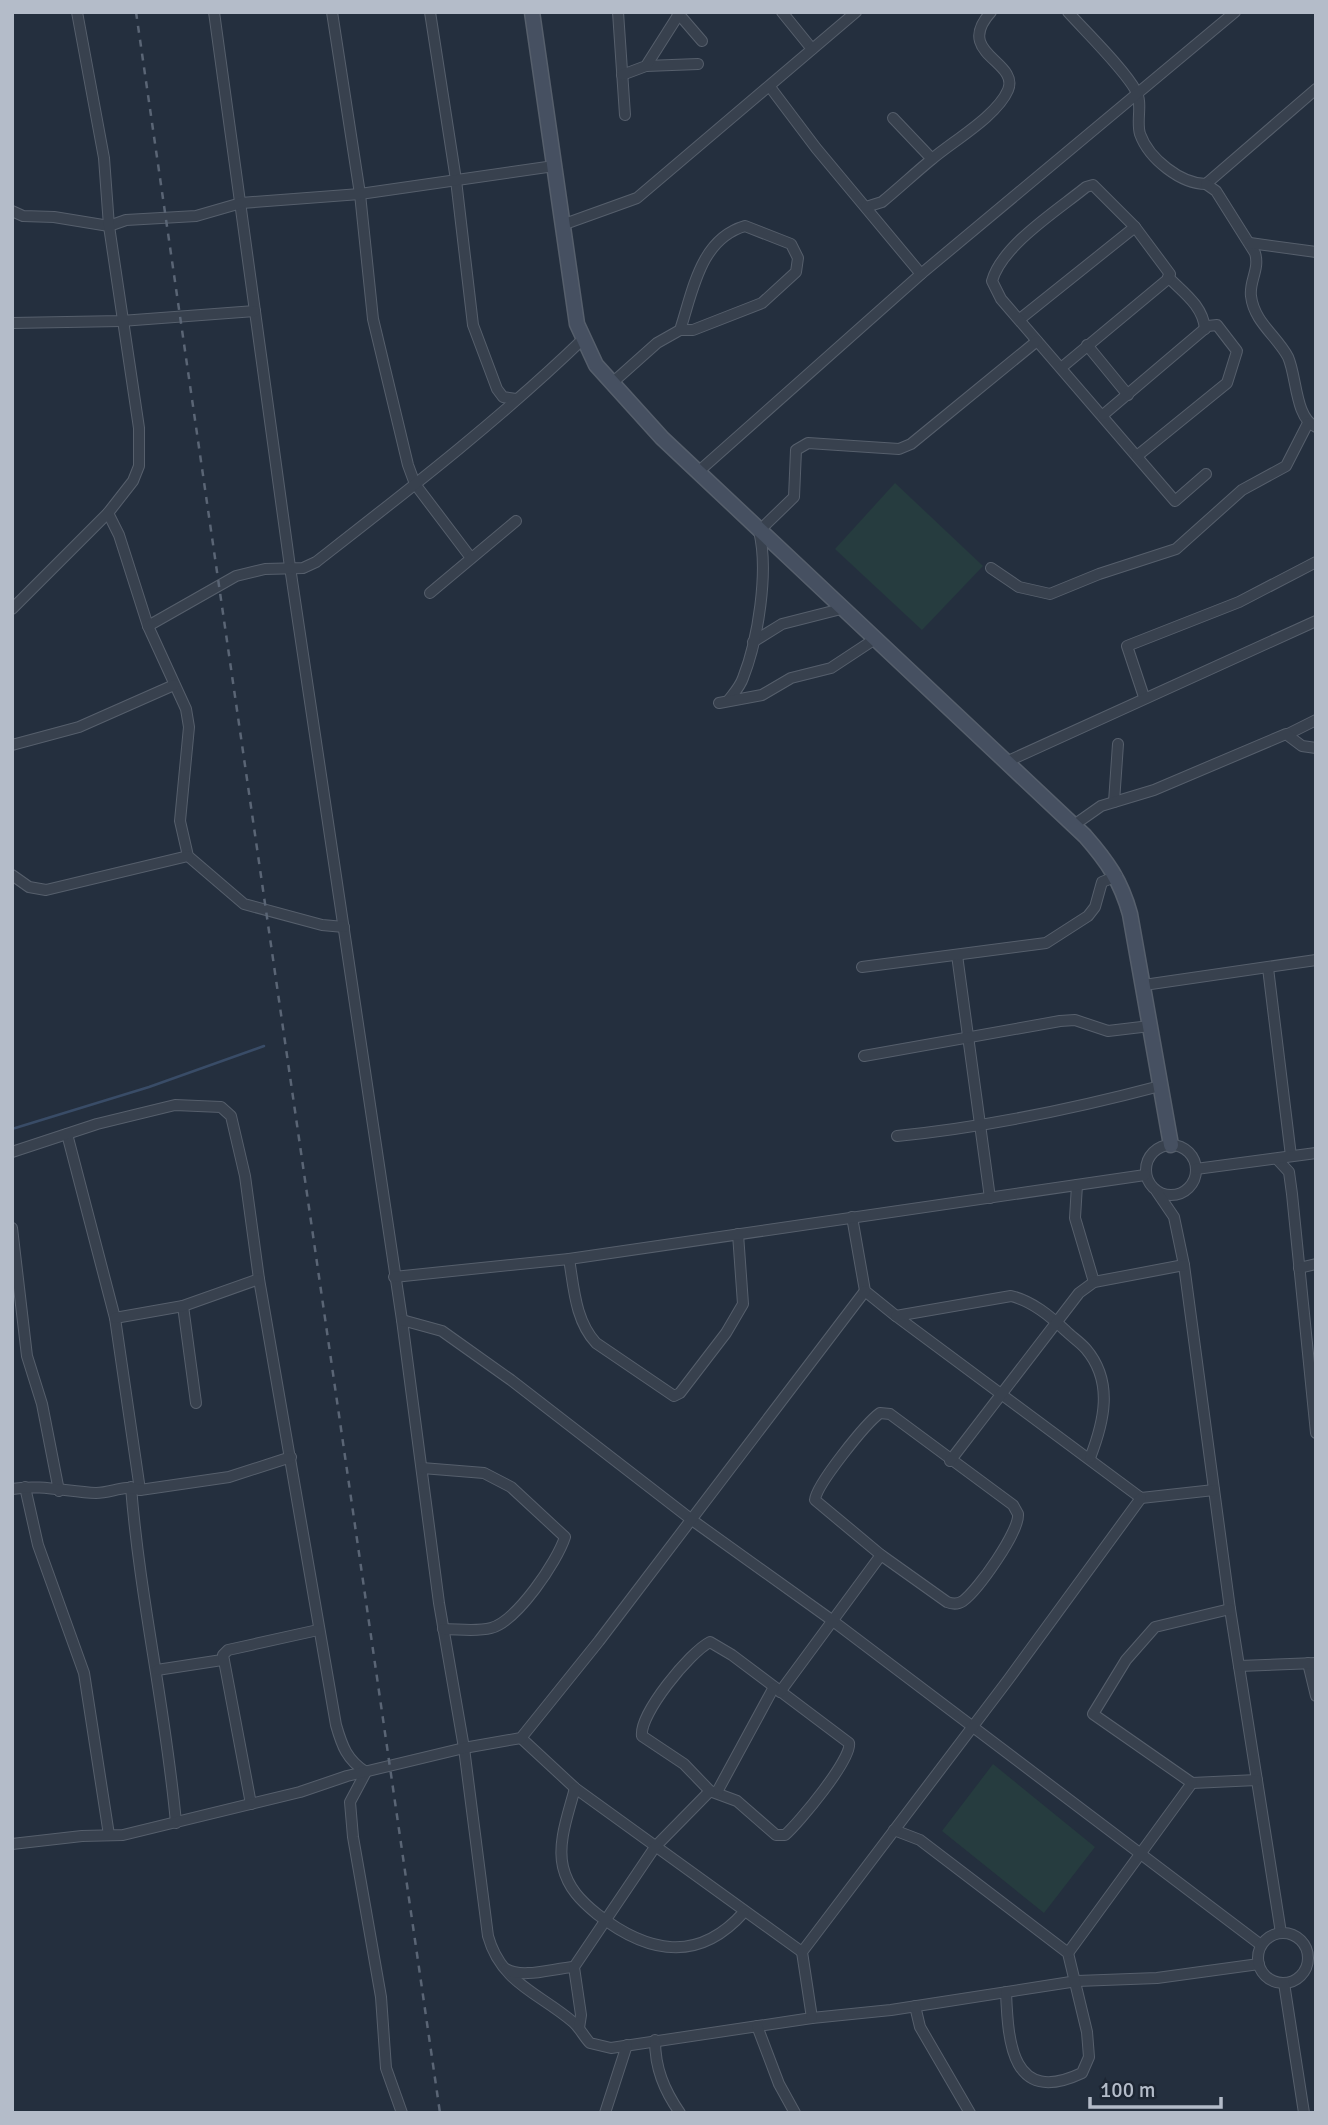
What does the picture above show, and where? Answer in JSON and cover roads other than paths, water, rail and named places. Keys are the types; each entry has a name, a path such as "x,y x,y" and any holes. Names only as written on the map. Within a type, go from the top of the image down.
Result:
{"street":[{"path":"12,609 108,513 133,481 140,451 109,226 104,158 77,12"},
{"path":"214,12 290,567 402,1320 443,1629 464,1748 488,1936 494,1956 529,1992 579,2028 590,2043 597,2047 915,2006 1077,1981 1157,1978 1259,1964"},
{"path":"332,12 360,194 373,318 415,484 471,558"},
{"path":"429,12 456,180 472,325 497,389 503,397 516,399"},
{"path":"532,12 573,305 582,340 611,384 698,472 1074,825 1117,876 1129,914 1144,985 1171,1145"},
{"path":"618,12 625,115"},
{"path":"782,12 812,49"},
{"path":"562,225 637,198 856,12"},
{"path":"866,208 882,202 992,110 1010,87 1004,69 987,54 980,41 981,25 991,12"},
{"path":"991,568 1019,587 1050,594 1099,574 1176,549 1242,490 1286,466 1312,425 1288,358 1261,321 1252,302 1251,287 1258,262 1250,243 1216,191 1206,184 1193,184 1168,169 1147,146 1140,133 1138,92 1068,12"},
{"path":"698,472 921,274 1235,12"},
{"path":"646,66 678,13 702,41"},
{"path":"622,75 646,66 698,64"},
{"path":"770,87 816,148 921,274"},
{"path":"1206,184 1311,99 1316,89"},
{"path":"893,118 932,159"},
{"path":"12,211 23,216 54,216 109,226 127,219 196,216 241,203 360,194 554,166"},
{"path":"1061,368 1168,277 1169,269 1136,227 1097,186 1086,187 1017,244 992,281 1001,299 1174,501 1206,474"},
{"path":"611,384 657,343 680,330 693,330 762,303 796,272 798,258 791,244 745,226 726,235 703,260 680,330"},
{"path":"1020,319 1136,227"},
{"path":"1250,243 1316,252"},
{"path":"1168,277 1196,305 1203,316 1205,329"},
{"path":"12,323 121,321 255,311"},
{"path":"1103,415 1205,329 1217,325 1237,351 1227,383 1137,456"},
{"path":"148,626 236,576 290,567 303,568 316,562 415,484 582,340"},
{"path":"759,531 794,497 796,450 801,446 808,443 899,449 911,444 1037,341"},
{"path":"1087,345 1128,395"},
{"path":"108,513 119,535 148,626 186,709 189,727 180,821 188,856 244,904 322,925 344,927"},
{"path":"430,593 516,521"},
{"path":"759,531 764,548 753,642 742,681 723,702 762,695 791,678 831,668 875,639"},
{"path":"1144,697 1127,646 1239,602 1316,562"},
{"path":"753,642 782,624 841,609"},
{"path":"1006,762 1316,621"},
{"path":"12,745 79,727 174,685"},
{"path":"1074,825 1093,810 1154,790 1316,720"},
{"path":"1288,734 1302,746 1316,748"},
{"path":"1114,802 1118,744"},
{"path":"12,875 29,887 46,890 188,856"},
{"path":"862,967 1052,940 1082,922 1095,907 1102,882 1117,876"},
{"path":"957,955 990,1198"},
{"path":"1144,985 1316,960"},
{"path":"1268,968 1293,1156 1289,1172 1313,1367 1316,1433"},
{"path":"864,1056 1075,1020 1108,1031 1150,1026"},
{"path":"897,1136 980,1127 1073,1109 1160,1086"},
{"path":"12,1152 175,1105 221,1107 228,1112 237,1134 245,1176 259,1279 318,1630 342,1746 355,1765 366,1772"},
{"path":"67,1134 115,1318 119,1362 134,1436 141,1590 158,1670 176,1823"},
{"path":"1174,1216 1196,1169 1186,1150 1171,1145 1158,1148 1149,1157 1146,1175 1174,1216 1184,1265 1230,1609 1281,1933"},
{"path":"1196,1169 1316,1153"},
{"path":"1277,1159 1289,1172"},
{"path":"394,1277 569,1259 1146,1175"},
{"path":"1077,1185 1075,1218 1094,1282"},
{"path":"1157,1192 1173,1196 1188,1189"},
{"path":"852,1217 865,1290 895,1316 1141,1498 1214,1490"},
{"path":"12,1228 27,1356 42,1404 59,1491"},
{"path":"569,1259 581,1321 587,1333 606,1350 674,1396 680,1393 726,1334 743,1304 737,1234"},
{"path":"1299,1268 1316,1264"},
{"path":"950,1461 1079,1293 1094,1282 1184,1265"},
{"path":"115,1318 183,1306 259,1279"},
{"path":"12,1844 109,1835 176,1823 366,1772 464,1748 521,1738 692,1520 865,1290"},
{"path":"895,1316 1011,1296 1025,1300 1056,1322 1086,1349 1104,1388 1101,1430 1090,1458"},
{"path":"183,1306 195,1403"},
{"path":"402,1320 451,1337 552,1410 692,1520 833,1621 1143,1853 1261,1945"},
{"path":"886,1413 1013,1505 1018,1514 1016,1530 963,1601 951,1604 881,1555 816,1500 816,1493 876,1415 886,1413"},
{"path":"12,1489 25,1487 100,1493 229,1476 291,1457"},
{"path":"422,1468 484,1473 511,1487 565,1537 542,1577 512,1616 492,1628 443,1629"},
{"path":"25,1487 38,1545 84,1673 109,1835"},
{"path":"812,2018 802,1952 973,1727 1141,1498"},
{"path":"579,2028 581,2015 574,1967 607,1922 655,1847 714,1791 777,1690 833,1621 881,1555"},
{"path":"1230,1609 1155,1627 1126,1660 1094,1709 1098,1719 1192,1783 1257,1780"},
{"path":"251,1804 222,1660 228,1650 318,1630"},
{"path":"710,1643 777,1690 849,1743 849,1753 819,1796 785,1835 776,1835 737,1801 714,1791 684,1764 642,1736 642,1727 647,1716 665,1688 697,1652 710,1643"},
{"path":"158,1670 222,1660"},
{"path":"1239,1666 1312,1663 1316,1696"},
{"path":"521,1738 575,1788 802,1952"},
{"path":"366,1772 350,1802 353,1837 381,1997 386,2068 402,2113"},
{"path":"1068,1952 1192,1783"},
{"path":"575,1788 561,1849 563,1867 578,1897 607,1922 634,1940 657,1948 682,1947 708,1941 722,1934 744,1912"},
{"path":"894,1830 920,1840 1068,1952 1087,2032 1089,2057 1082,2073 1048,2085 1031,2079 1019,2064 1008,2039 1006,1992"},
{"path":"1281,1933 1299,1938 1312,1953 1304,1971 1296,1979 1284,1983 1271,1980 1259,1964 1261,1945 1270,1936 1281,1933"},
{"path":"500,1964 515,1973 574,1967"},
{"path":"1284,1983 1304,2113"},
{"path":"915,2006 920,2026 970,2113"},
{"path":"757,2026 779,2084 795,2113"},
{"path":"655,2040 655,2061 660,2076 680,2113"},
{"path":"605,2113 626,2045"}],"waterway":[{"path":"12,1129 149,1087 264,1046"}],"railway":[{"path":"136,12 440,2113"}]}
